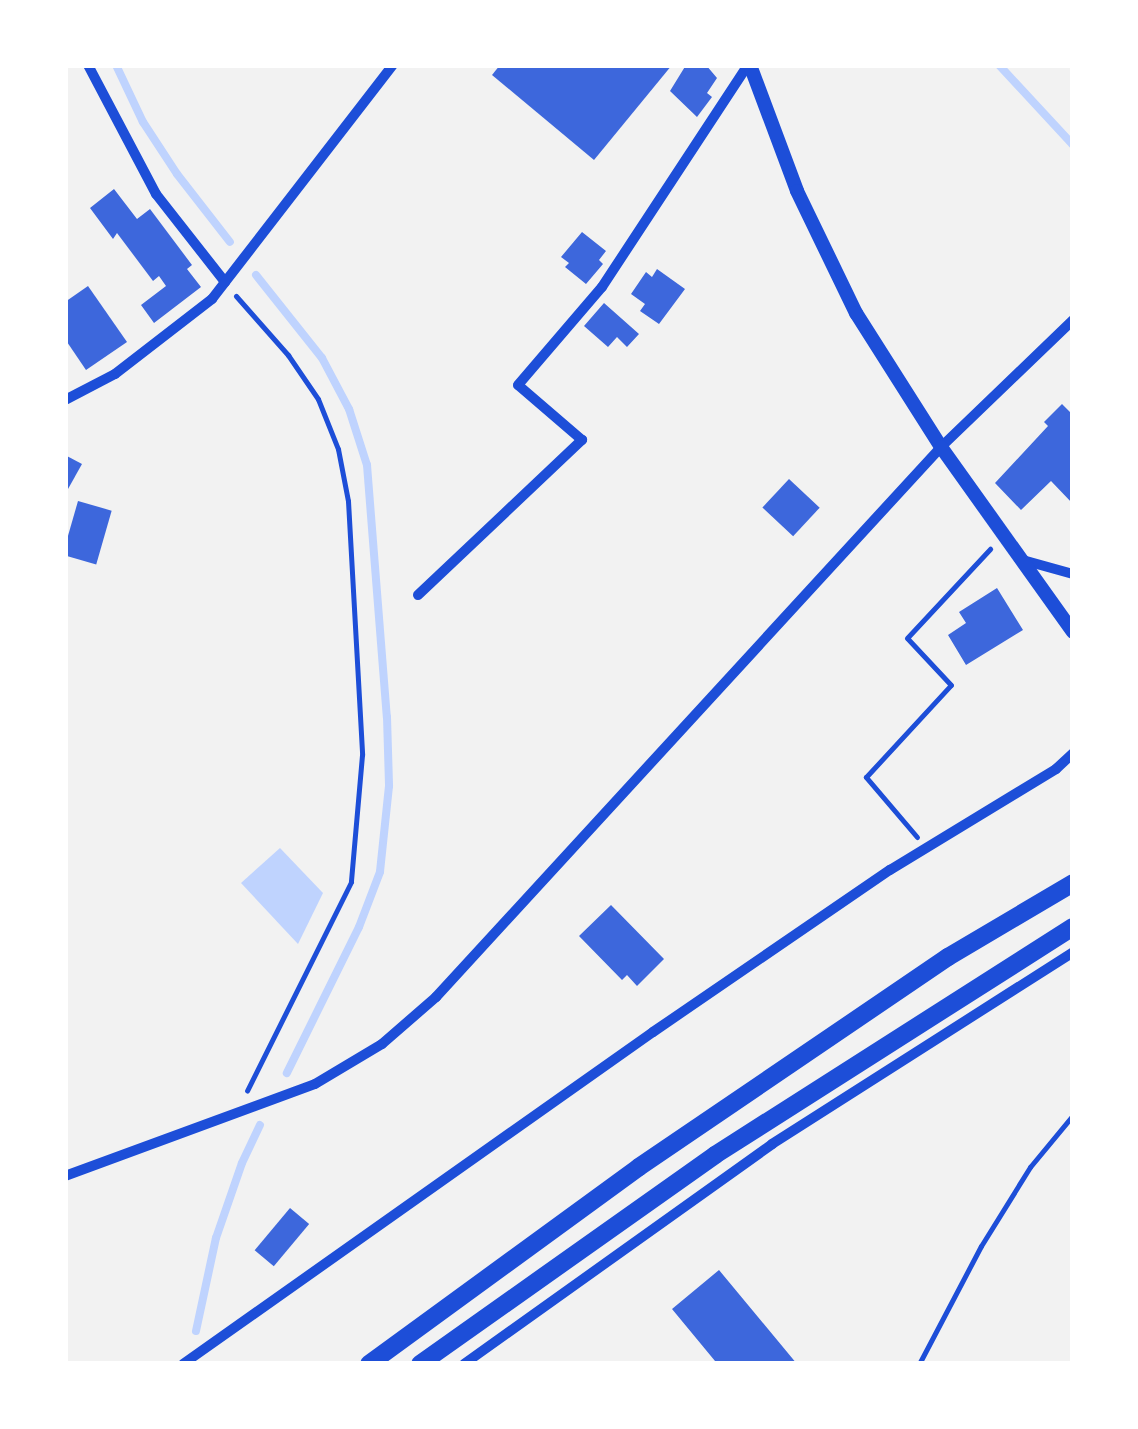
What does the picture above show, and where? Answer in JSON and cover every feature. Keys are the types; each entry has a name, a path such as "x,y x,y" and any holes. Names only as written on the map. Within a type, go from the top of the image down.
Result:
{"highway":[{"path":"369,1364 654,1156 948,958 1073,883"},
{"path":"420,1364 715,1155 1073,927"}],"main road":[{"path":"749,65 822,246 865,328 1002,536 1073,632"}],"street":[{"path":"88,65 156,194 224,282"},
{"path":"65,400 115,374 212,299 393,65"},
{"path":"418,595 582,440 518,386 602,287 749,65"},
{"path":"65,1176 315,1084 382,1044 436,997 941,446 1073,320"},
{"path":"1018,559 1073,574"},
{"path":"183,1364 653,1032 926,848 1056,769 1073,752"},
{"path":"464,1364 772,1144 1073,952"}],"path":[{"path":"224,282 288,355 318,399 338,449 351,538 362,755 350,882 238,1111"},
{"path":"926,848 866,777 950,685 907,638 1002,536"},
{"path":"919,1364 981,1246 1030,1167 1073,1115"}],"water":[{"path":"280,848 323,893 298,944 241,883"}],"building":[{"path":"500,65 672,65 594,160 492,75"},
{"path":"686,65 706,65 717,78 707,93 712,97 697,117 670,91"},
{"path":"114,189 137,219 150,209 192,265 187,269 201,287 154,323 141,305 166,286 159,276 153,281 117,233 113,239 90,208"},
{"path":"582,232 606,251 599,260 603,264 586,284 565,267 569,263 561,257"},
{"path":"657,269 685,289 659,324 640,311 645,304 631,294 646,272 652,277"},
{"path":"88,286 127,342 86,370 65,339 65,302"},
{"path":"604,303 639,334 627,347 617,337 608,347 584,326"},
{"path":"1062,404 1073,415 1073,504 1051,481 1021,510 995,483 1048,426 1044,422"},
{"path":"65,455 82,464 68,489 65,487"},
{"path":"789,479 820,508 793,536 762,508"},
{"path":"78,501 112,511 96,564 65,556"},
{"path":"997,588 1023,630 966,665 948,635 966,623 959,612"},
{"path":"611,905 664,959 637,986 627,975 622,980 579,936"},
{"path":"290,1208 309,1224 274,1266 255,1250"},
{"path":"719,1270 797,1364 712,1364 715,1361 672,1309"}],"waterway":[{"path":"116,65 143,122 230,242"},
{"path":"999,65 1073,145"},
{"path":"256,275 322,358 349,409 367,465 387,717 389,786 380,872 359,927 287,1073"},
{"path":"196,1331 216,1238 260,1125"}]}
